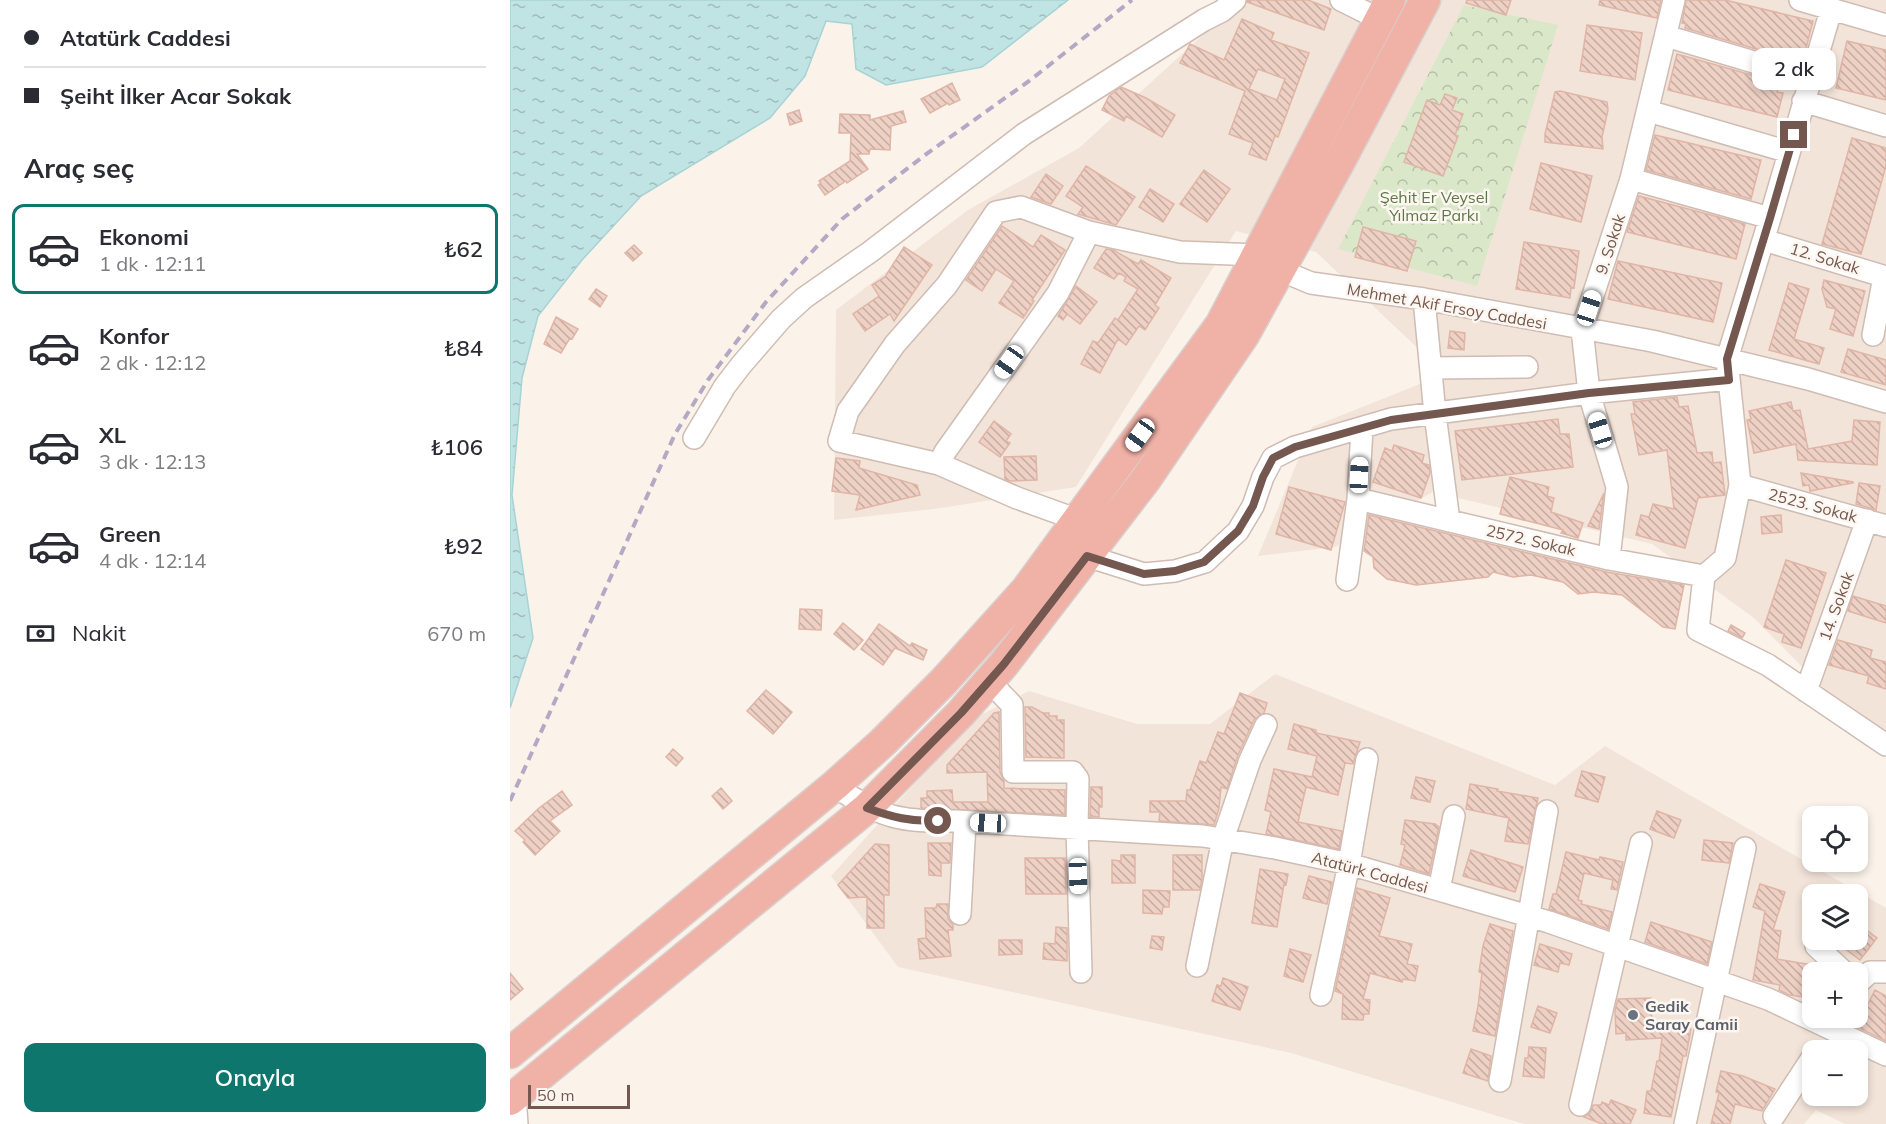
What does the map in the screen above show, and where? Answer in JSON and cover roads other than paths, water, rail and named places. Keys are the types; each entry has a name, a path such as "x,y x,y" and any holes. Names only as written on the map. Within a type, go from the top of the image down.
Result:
{"highway":[{"path":"510,1053 834,786 882,743 944,681 1026,590 1269,262 1425,0"},
{"path":"513,1103 867,808 961,713 988,681 1146,479 1244,335 1269,262 1386,10"}],"street":[{"path":"694,438 725,386 742,364 781,319 804,298 870,252 1024,134 1235,0"},
{"path":"1341,0 1386,10"},
{"name":"9. Sokak","path":"1609,559 1617,487 1589,393 1582,329 1631,179 1674,0"},
{"path":"1800,0 1831,10 1857,8 1886,25"},
{"path":"1831,10 1803,101 1728,369 1740,485 1725,558 1704,576 1698,630 1768,664 1886,745"},
{"path":"1666,36 1811,79"},
{"path":"1803,101 1886,126"},
{"path":"1648,111 1789,152"},
{"path":"1631,179 1770,218"},
{"path":"1078,520 1017,498 939,464 839,441 848,411 895,344 946,285 996,212 1021,207 1089,232 1180,252 1269,262"},
{"path":"939,464 1058,293 1089,232"},
{"name":"12. Sokak","path":"1764,240 1885,277"},
{"name":"Mehmet Akif Ersoy Caddesi","path":"1269,262 1311,283 1424,299 1652,341 1728,369 1808,379 1886,402"},
{"path":"1873,335 1885,277"},
{"path":"1424,299 1435,414 1449,521"},
{"path":"1431,368 1527,367"},
{"path":"1087,556 1144,574 1175,571 1204,562 1238,531 1253,506 1263,477 1273,458 1295,447 1391,420 1589,393 1728,369"},
{"path":"1347,580 1358,499 1362,428"},
{"name":"2523. Sokak","path":"1740,485 1877,523"},
{"name":"2572. Sokak","path":"1358,499 1609,559 1704,576"},
{"name":"14. Sokak","path":"1806,691 1877,523"},
{"path":"988,681 1012,705 1013,772 1073,772 1078,779 1081,972"},
{"path":"1197,966 1223,839 1250,760 1266,725"},
{"path":"1321,995 1349,864 1367,759"},
{"name":"Atatürk Caddesi","path":"834,786 867,808 893,818 920,822 965,822 1203,836 1349,864 1529,916 1802,1011"},
{"path":"1500,1081 1547,810"},
{"path":"1439,890 1454,816"},
{"path":"960,914 965,822"},
{"path":"1580,1105 1641,843"},
{"path":"1685,1124 1745,848"},
{"path":"1820,950 1833,962"},
{"path":"1868,974 1886,972"},
{"name":"Atatürk Caddesi","path":"1842,1028 1886,1055"},
{"path":"1774,1116 1802,1073"}],"water":[{"path":"510,0 1068,0 982,67 886,85 856,69 852,24 826,21 805,76 770,118 641,196 582,260 538,316 522,378 512,495 533,638 510,708"}],"railway":[{"path":"510,801 675,434 708,380 766,302 842,219 925,155 1029,81 1132,0"}],"place":[{"name":"Gedik Saray Camii","path":"1633,1015"}],"park label":[{"name":"Şehit Er Veysel Yılmaz Parkı","path":"1434,206"}]}
